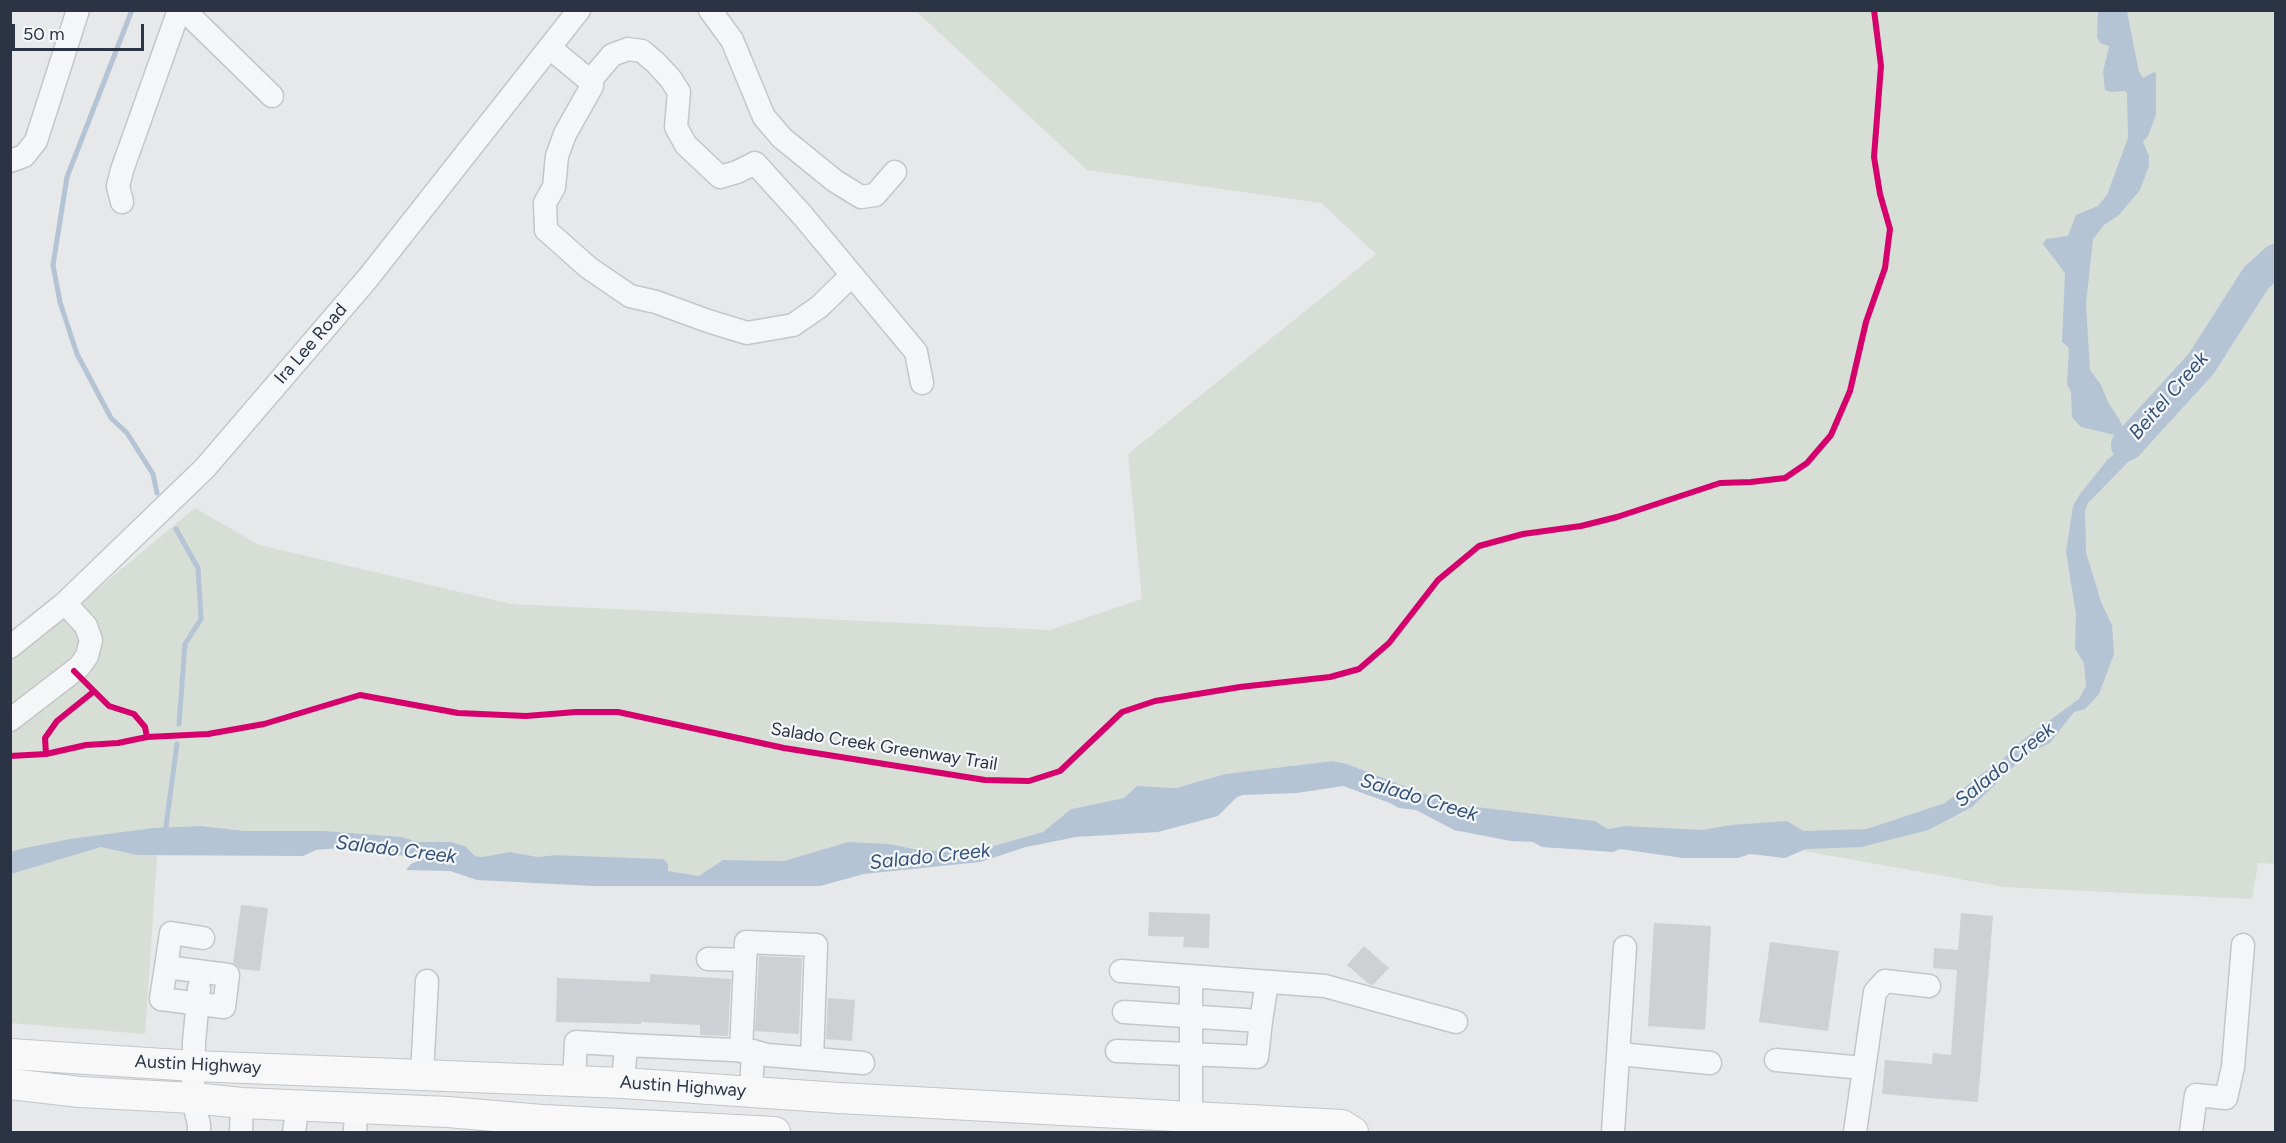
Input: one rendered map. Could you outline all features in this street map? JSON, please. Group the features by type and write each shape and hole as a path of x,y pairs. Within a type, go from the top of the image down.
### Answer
{"main road":[{"name":"Austin Highway","path":"10,1054 194,1066 623,1083 839,1098 1117,1123 1191,1117 1342,1125 1353,1132"},
{"name":"Austin Highway","path":"10,1084 80,1092 242,1103 296,1119 759,1132"},
{"path":"10,1106 80,1092"}],"street":[{"path":"10,161 24,156 36,141 78,10"},
{"path":"122,202 118,186 122,170 178,10"},
{"path":"184,10 272,96"},
{"name":"Ira Lee Road","path":"10,648 65,603 205,468 368,278 579,10"},
{"path":"711,10 732,40 764,117 783,138 836,181 861,197 875,195 895,172"},
{"path":"550,48 590,81 592,86 565,134 557,156 554,187 545,203 546,230 589,268 630,296 656,302 747,333 793,325 819,307 852,275"},
{"path":"590,81 612,56 628,49 642,51 670,78 679,92 676,127 686,145 720,177 755,163 916,352 922,383"},
{"path":"10,720 79,667 87,656 92,640 86,626 65,603"},
{"path":"198,1004 161,999 171,933 203,938"},
{"path":"751,1092 747,1051 746,942 816,945 812,1059"},
{"path":"2191,1132 2196,1095 2226,1098 2233,1067 2243,945"},
{"path":"1613,1132 1625,947"},
{"path":"708,959 745,960"},
{"path":"165,967 201,971 193,1098 199,1132"},
{"path":"1121,971 1324,986 1456,1022"},
{"path":"1191,976 1191,1117"},
{"path":"422,1074 427,981"},
{"path":"1856,1132 1875,992 1885,981 1929,986"},
{"path":"1117,1051 1257,1057 1267,982"},
{"path":"1124,1012 1261,1021"},
{"path":"574,1081 576,1041 747,1051 767,1055 863,1063"},
{"path":"623,1083 626,1045"},
{"path":"1619,1054 1710,1063"},
{"path":"1776,1060 1863,1068"},
{"path":"839,1062 839,1098"},
{"path":"241,1132 242,1103"}],"shaded area":[{"path":"916,11 2275,11 2276,864 2258,863 2252,899 2004,887 1749,841 1625,826 1608,829 1595,821 1451,804 1347,764 1333,761 1225,774 1176,788 1137,786 1124,798 1071,809 1043,832 968,853 848,842 784,861 723,860 699,876 667,871 668,864 662,859 555,855 538,857 510,852 482,857 475,856 465,846 451,842 418,842 402,837 325,831 245,831 201,826 159,828 145,1034 11,1023 10,662 195,508 259,545 511,604 1050,630 1142,599 1128,454 1376,254 1321,203 1087,170"}],"water":[{"name":"Salado Creek","path":"2098,11 2127,11 2139,72 2143,78 2154,72 2156,74 2156,115 2148,136 2143,142 2149,156 2149,166 2140,190 2119,215 2104,225 2093,239 2086,304 2090,370 2101,385 2134,450 2131,459 2088,503 2085,511 2086,552 2101,602 2112,625 2114,654 2099,694 2085,709 2074,712 2050,743 2025,755 1972,807 1928,830 1862,847 1806,849 1785,858 1750,854 1738,858 1683,858 1620,849 1613,852 1542,847 1533,842 1511,841 1454,830 1416,810 1399,808 1343,786 1297,793 1243,795 1237,797 1218,816 1158,832 1076,837 1026,847 980,862 864,874 820,886 592,886 477,880 450,871 406,870 411,864 430,856 386,855 340,848 316,850 303,856 137,855 101,847 11,874 11,852 20,849 70,839 153,828 201,826 245,831 325,831 402,837 418,842 451,842 465,846 475,856 482,857 510,852 538,857 555,855 663,859 668,864 668,871 699,876 723,860 784,861 848,842 968,853 1043,832 1071,809 1124,798 1137,786 1176,788 1225,774 1333,761 1347,764 1451,804 1595,821 1608,829 1625,826 1702,830 1731,825 1787,821 1803,831 1867,829 1945,803 1994,767 2024,739 2079,699 2086,686 2084,663 2075,649 2076,614 2066,552 2073,506 2108,459 2121,449 2121,443 2115,435 2081,427 2072,417 2071,392 2067,384 2069,348 2062,342 2065,273 2043,244 2046,239 2068,236 2076,215 2098,206 2107,195 2128,138 2127,93 2105,90 2103,72 2109,46 2100,43 2097,37"}],"building":[{"path":"241,905 268,908 260,971 240,969 233,963"},
{"path":"1149,912 1210,914 1209,948 1183,947 1184,937 1148,936"},
{"path":"1961,913 1993,916 1978,1102 1882,1094 1885,1060 1932,1064 1933,1053 1951,1055 1957,970 1933,968 1934,948 1958,950"},
{"path":"1654,923 1711,926 1705,1030 1648,1026"},
{"path":"1770,942 1839,951 1828,1031 1759,1022"},
{"path":"1364,946 1389,968 1373,985 1347,965"},
{"path":"759,956 802,958 799,1034 755,1031"},
{"path":"650,974 731,979 728,1036 700,1035 700,1025 556,1022 557,978 650,982"},
{"path":"828,998 855,1000 852,1041 826,1039"}],"waterway":[{"path":"132,10 67,177 53,265 60,302 77,354 111,418 127,433 153,474 157,493"},
{"name":"Beitel Creek","path":"2127,445 2201,364 2256,278 2276,260"},
{"path":"176,529 198,568 201,619 185,644 179,724"},
{"path":"165,834 177,744"}],"cycle path":[{"name":"Salado Creek Greenway Trail","path":"10,756 46,754 86,745 118,743 147,737 208,734 264,724 360,695 458,713 526,716 576,712 618,712 784,748 985,780 1029,781 1060,771 1122,712 1155,701 1240,687 1330,677 1359,669 1389,643 1438,580 1479,546 1523,534 1581,526 1617,517 1720,483 1785,478 1807,463 1831,435 1850,391 1866,322 1885,268 1890,229 1880,194 1874,157 1881,66 1874,10"},
{"path":"74,671 109,706 134,714 145,727 147,737"},
{"path":"46,754 45,738 57,721 93,692"}]}
